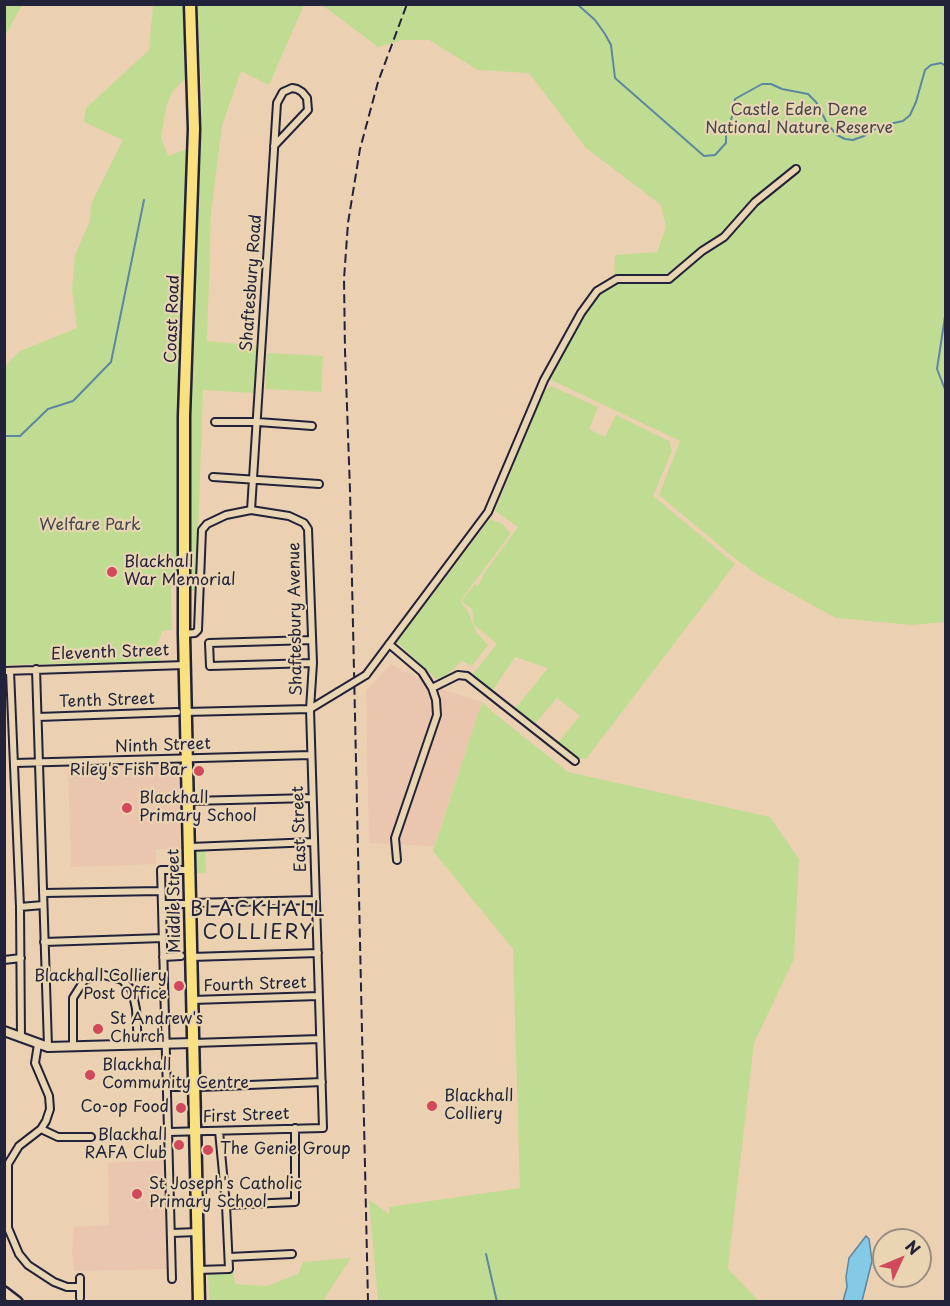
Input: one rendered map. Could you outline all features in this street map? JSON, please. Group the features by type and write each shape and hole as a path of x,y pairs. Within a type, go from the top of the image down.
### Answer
{"main road":[{"name":"Coast Road","path":"184,634 184,416 194,129 190,4"},
{"name":"Middle Street","path":"184,634 185,664 181,712 187,759 190,847 186,957 192,1000 195,1132"},
{"path":"195,1132 199,1302"},
{"path":"4,1292 17,1302"}],"street":[{"name":"Shaftesbury Road","path":"251,510 258,422 262,319 274,146 278,99 280,94 287,89 297,89 307,98 308,110 274,146"},
{"path":"309,709 366,675 488,512 544,380 581,313 597,291 617,279 669,279 702,251 724,237 754,202 796,169"},
{"path":"215,422 312,426"},
{"path":"213,477 320,484"},
{"path":"184,634 195,633 198,630 202,530 207,524 226,515 251,510"},
{"name":"Shaftesbury Avenue","path":"251,510 289,516 304,523 308,529 313,663 309,709"},
{"path":"312,640 209,643 210,666 313,663"},
{"path":"389,644 422,672 432,688 437,715 395,838 397,860"},
{"name":"Eleventh Street","path":"8,671 185,664"},
{"path":"36,669 48,1047"},
{"path":"8,671 15,763 20,907 21,1038"},
{"path":"432,688 458,675 467,676 575,761"},
{"name":"Tenth Street","path":"38,717 309,709"},
{"name":"East Street","path":"309,709 323,1128"},
{"name":"Ninth Street","path":"15,763 311,756"},
{"path":"189,801 312,798"},
{"path":"190,847 314,842"},
{"path":"172,1279 160,870 190,870"},
{"path":"43,893 161,891"},
{"path":"162,904 316,900"},
{"path":"20,907 43,905"},
{"path":"44,942 163,938"},
{"path":"164,957 318,953"},
{"path":"4,960 21,958"},
{"path":"74,1047 73,998 85,979 105,975 123,980 132,990 136,1009 138,1045"},
{"name":"Fourth Street","path":"192,1000 319,996"},
{"path":"4,1031 48,1047 320,1039"},
{"path":"38,1044 35,1063 49,1096 50,1108 41,1129 19,1146 8,1164 8,1228 15,1247 28,1265 54,1282 67,1287 80,1287"},
{"path":"200,1087 322,1082"},
{"path":"167,1087 187,1087"},
{"path":"226,1205 295,1202 295,1128"},
{"name":"First Street","path":"169,1132 323,1128"},
{"path":"41,1129 58,1137 92,1137"},
{"path":"198,1270 229,1269 219,1131"},
{"path":"172,1233 197,1232"},
{"path":"228,1257 292,1254"},
{"path":"80,1278 80,1298"}],"shaded area":[{"path":"391,664 437,688 482,702 434,846 369,843 366,691"},
{"name":"Blackhall Primary School","path":"183,764 185,849 156,849 156,864 71,867 68,767"},
{"name":"St Joseph's Catholic Primary School","path":"166,1160 167,1269 74,1271 72,1250 74,1227 109,1225 108,1163"}],"green space":[{"path":"4,5 22,5 5,36"},
{"name":"Welfare Park","path":"153,5 184,5 185,79 172,92 166,107 161,138 168,156 187,149 177,586 171,587 172,630 162,631 158,643 160,661 5,665 4,367 20,351 77,328 72,290 75,255 90,221 91,204 123,140 84,122 86,108 149,50"},
{"path":"197,5 304,5 269,85 241,71 222,126 211,214 207,341 258,346 255,393 203,390 196,591 189,591 188,476 202,98"},
{"name":"Castle Eden Dene National Nature Reserve","path":"322,5 945,5 945,622 912,625 836,618 761,577 738,561 659,495 680,441 545,377 597,291 614,281 615,255 657,252 666,227 661,205 586,148 529,73 478,70 429,40 403,40 378,47"},
{"path":"267,353 323,356 321,392 265,389"},
{"path":"551,386 598,407 589,429 605,437 616,415 669,441 672,451 653,496 735,564 586,759 575,758 557,743 580,716 557,698 534,725 514,710 548,668 515,657 492,691 472,675 497,644 474,625 472,609 461,601 475,584 478,586 485,572 518,527 495,511 544,391"},
{"path":"490,519 502,524 510,533 509,536 460,601 468,611 476,632 488,645 472,666 462,661 445,677 436,679 397,642"},
{"path":"482,702 568,772 770,817 799,859 794,959 754,1043 728,1269 759,1301 378,1301 369,1200 389,1214 389,1207 520,1188 513,949 433,851"},
{"path":"196,850 205,850 206,873 196,873"},
{"path":"351,1258 324,1299 327,1301 209,1301 208,1273 233,1272 235,1284 267,1286 298,1274 303,1262"}],"water":[{"path":"866,1236 869,1239 872,1261 862,1301 843,1301 847,1287 849,1258"}],"waterway":[{"path":"577,4 595,20 611,45 615,78 704,156 715,155 726,143 726,134 735,99 762,84 771,84 782,89 808,94 816,102 828,125 837,135 853,140 880,126 903,121 910,115 916,102 925,70 931,65 941,63 946,66"},
{"path":"4,436 20,436 48,409 73,401 111,362 144,200"},
{"path":"946,310 937,369 946,392"},
{"path":"486,1254 497,1302"}],"railway":[{"path":"368,1302 344,279 348,223 360,149 378,82 407,4"}],"place":[{"name":"Blackhall War Memorial","path":"112,572"},
{"name":"Riley's Fish Bar","path":"199,771"},
{"name":"Blackhall Primary School","path":"127,808"},
{"name":"Blackhall Colliery Post Office","path":"179,986"},
{"name":"St Andrew's Church","path":"98,1029"},
{"name":"Blackhall Community Centre","path":"90,1075"},
{"name":"Blackhall Colliery","path":"432,1106"},
{"name":"Co-op Food","path":"181,1108"},
{"name":"Blackhall RAFA Club","path":"179,1145"},
{"name":"The Genie Group","path":"208,1150"},
{"name":"St Joseph's Catholic Primary School","path":"137,1194"}],"district":[{"name":"BLACKHALL COLLIERY","path":"258,922"}]}
